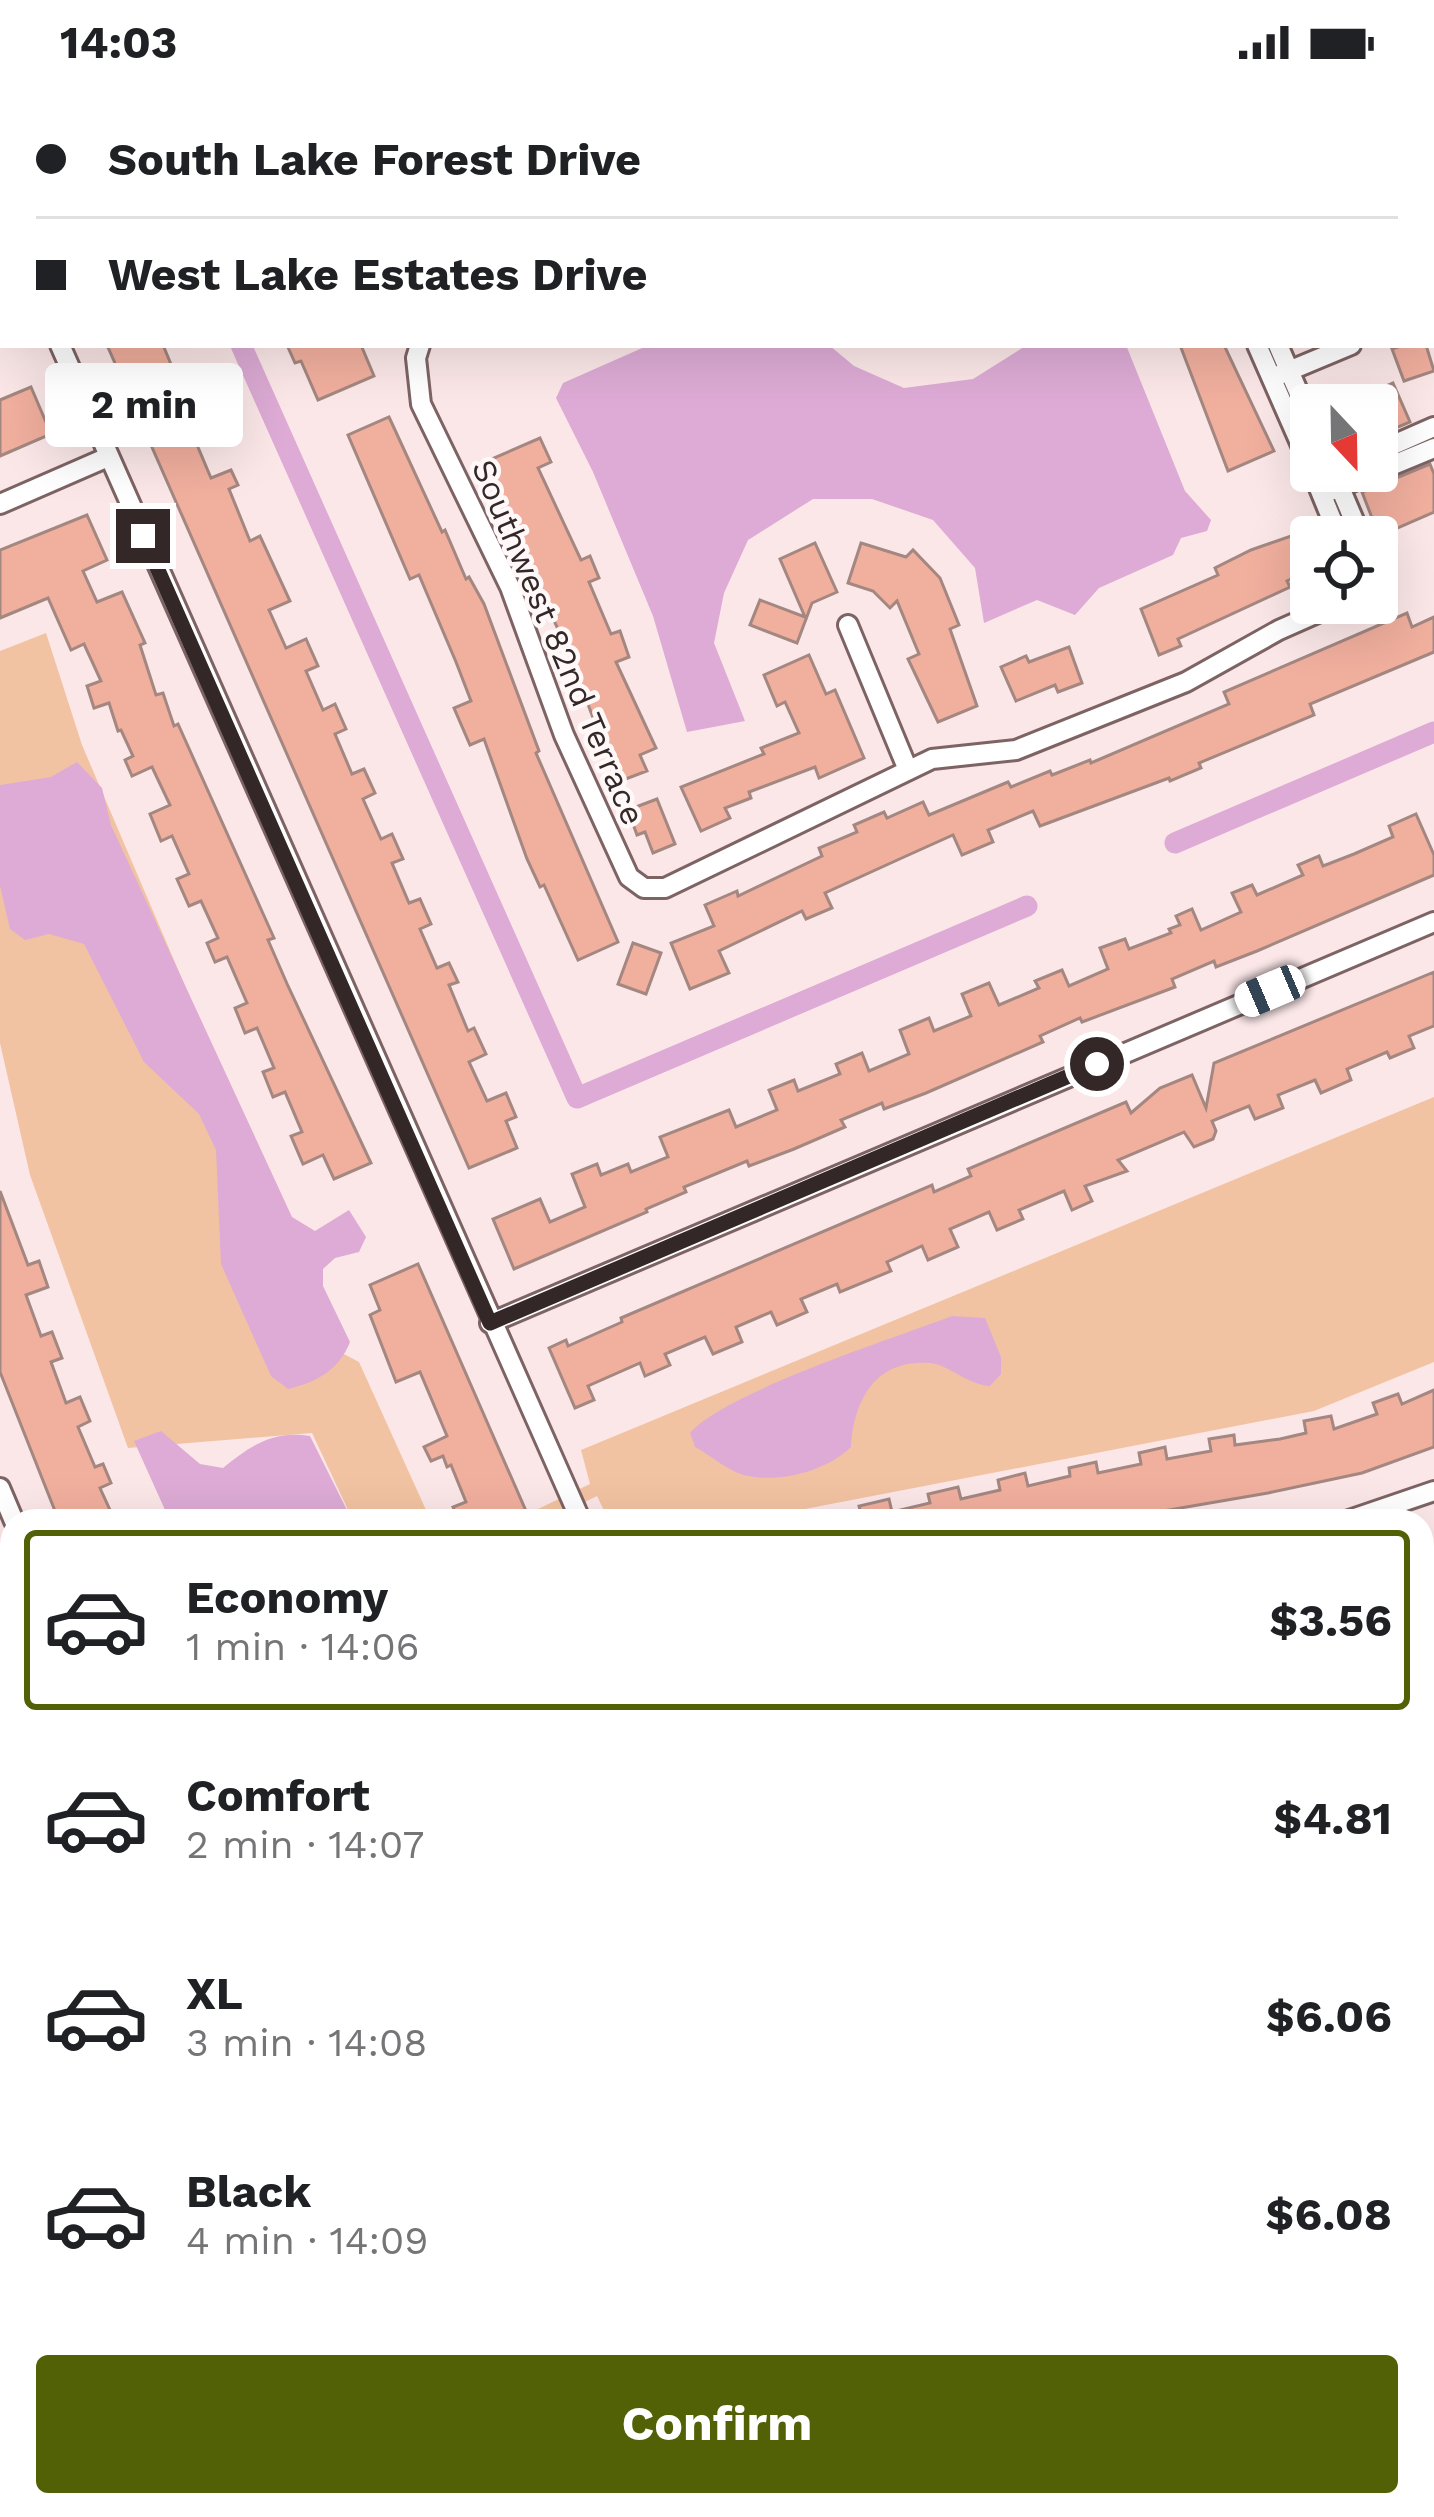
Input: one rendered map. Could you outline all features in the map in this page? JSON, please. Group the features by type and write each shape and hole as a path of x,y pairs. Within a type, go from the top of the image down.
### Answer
{"street":[{"path":"61,348 575,1509"},
{"path":"1259,348 1290,389"},
{"path":"1278,348 1280,374 1290,397"},
{"path":"1280,374 1344,348"},
{"name":"Southwest 82nd Terrace","path":"418,351 421,404 510,587 563,735 629,877 644,888 665,888 908,770"},
{"path":"1398,443 1434,427"},
{"path":"1398,457 1434,448"},
{"path":"0,504 108,457"},
{"path":"848,625 908,770 932,759 1016,750 1186,682 1293,624"},
{"path":"490,1323 1434,922"},
{"path":"1386,1509 1434,1491"}],"shaded area":[{"path":"642,348 833,348 854,366 904,388 973,379 1022,348 1127,348 1185,491 1211,520 1207,531 1181,538 1173,555 1099,588 1075,615 1037,600 984,623 975,568 933,520 872,499 813,499 748,540 724,593 714,643 745,721 687,732 653,616 593,472 556,398 563,383"},
{"path":"46,633 82,745 342,1353 359,1362 426,1509 348,1509 312,1433 128,1448 30,1175 0,1043 0,651"},
{"path":"77,762 102,788 111,825 292,1217 315,1231 349,1210 366,1237 359,1252 335,1258 323,1269 323,1286 350,1342 333,1367 308,1383 288,1389 271,1376 221,1264 216,1150 199,1114 144,1062 84,944 49,934 25,940 10,929 0,886 0,785 51,777"},
{"path":"1434,1097 1434,1362 1314,1411 805,1509 603,1509 597,1496 570,1509 538,1509 590,1484 581,1450"},
{"path":"952,1316 985,1318 1001,1357 1001,1374 990,1386 930,1363 895,1368 882,1375 863,1399 851,1447 829,1463 801,1473 772,1478 744,1475 695,1447 690,1433 738,1401 813,1367"},
{"path":"161,1431 200,1464 223,1468 263,1441 285,1435 310,1436 346,1509 165,1509 134,1441"}],"building":[{"path":"108,348 164,348 180,386 191,382 202,407 192,412 203,437 195,440 211,478 231,470 238,485 229,489 250,541 260,536 290,601 269,610 286,648 306,639 318,666 306,671 323,710 335,704 346,729 335,734 352,774 364,769 375,793 363,799 381,839 392,834 403,859 392,863 409,903 420,899 431,924 420,929 437,968 449,963 458,982 449,985 468,1031 474,1028 486,1054 469,1062 487,1101 506,1093 516,1117 506,1121 517,1148 469,1168"},
{"path":"288,348 362,348 374,376 318,400 301,361 295,363"},
{"path":"1181,348 1225,348 1274,451 1228,471"},
{"path":"1427,348 1434,371 1404,381 1392,349"},
{"path":"31,387 51,434 0,456 0,400"},
{"path":"1398,394 1410,422 1398,427"},
{"path":"389,417 442,532 445,530 466,579 469,577 484,604 536,753 618,942 578,960 527,859 484,739 470,745 454,708 471,701 456,662 419,575 410,579 348,435"},
{"path":"540,438 551,462 538,468 581,560 590,556 599,578 589,582 611,634 620,631 629,657 616,662 656,748 640,755 647,771 623,780 612,753 607,755 568,651 496,494 501,492 487,461"},
{"path":"1430,464 1434,474 1434,512 1398,528 1398,516 1371,516 1362,492 1398,492 1398,477"},
{"path":"87,515 107,560 83,571 97,602 122,592 145,643 140,645 156,695 163,693 174,726 178,724 274,938 268,940 288,986 371,1163 334,1179 323,1155 303,1164 291,1136 302,1132 285,1092 273,1097 263,1072 274,1068 257,1028 245,1033 235,1008 247,1003 227,957 215,962 207,943 218,938 201,901 189,906 177,879 189,874 172,836 161,841 150,814 170,805 152,767 132,776 125,760 133,756 109,703 94,708 87,686 101,681 84,644 71,650 48,598 0,618 0,550"},
{"path":"1290,536 1290,587 1178,639 1181,646 1159,655 1141,609 1218,575 1215,568"},
{"path":"815,543 837,592 812,603 797,643 750,625 760,600 805,617 780,559"},
{"path":"861,543 906,557 913,550 940,578 959,625 950,629 977,706 938,722 908,659 919,654 897,601 890,608 873,591 848,583"},
{"path":"1407,613 1412,627 1434,617 1434,652 1310,704 1314,715 1199,763 1201,768 1170,781 1040,826 1033,811 988,830 993,842 962,855 953,835 904,857 825,893 832,908 806,919 802,911 719,951 729,973 690,989 671,943 714,926 705,905 737,891 738,896 822,856 819,848 857,832 854,825 884,812 887,818 923,802 929,815 1008,782 1011,787 1050,771 1052,775 1091,763 1229,704 1224,692 1382,624 1398,624 1398,617"},
{"path":"1069,647 1082,683 1058,692 1055,685 1016,701 1001,667"},
{"path":"809,655 826,694 835,690 864,758 819,778 815,767 749,792 751,798 725,808 730,818 701,831 681,787 764,754 761,748 799,733 785,702 777,706 764,675"},
{"path":"657,799 675,844 653,853 645,832 637,835 628,810"},
{"path":"1416,814 1434,855 1434,875 1257,951 1216,967 1214,961 1172,979 1175,987 1082,1022 1080,1018 1040,1036 1043,1042 926,1093 884,1109 882,1103 841,1120 845,1127 794,1149 749,1166 747,1161 684,1187 686,1192 647,1212 514,1269 493,1219 540,1199 550,1222 585,1207 572,1174 597,1164 601,1175 628,1164 631,1172 668,1157 660,1137 729,1110 736,1127 777,1110 769,1090 794,1080 798,1091 840,1074 836,1064 862,1053 869,1071 909,1054 900,1030 929,1018 934,1031 971,1016 962,994 989,983 999,1005 1039,988 1035,981 1062,970 1069,986 1108,969 1100,948 1125,939 1129,949 1171,933 1169,929 1180,925 1176,916 1192,909 1201,930 1241,912 1232,893 1252,885 1257,895 1303,875 1298,865 1319,856 1323,866 1354,854 1393,837 1389,826"},
{"path":"633,943 661,953 646,994 618,984"},
{"path":"1434,972 1434,1026 1409,1036 1414,1048 1390,1058 1387,1052 1347,1069 1351,1080 1321,1093 1315,1080 1278,1095 1283,1108 1255,1119 1249,1106 1212,1121 1213,1139 1194,1147 1184,1132 1118,1160 1127,1171 1085,1186 1092,1201 1072,1210 1064,1191 1019,1210 1023,1219 997,1230 989,1212 950,1229 958,1247 928,1260 922,1246 887,1262 891,1271 840,1292 837,1284 801,1299 807,1312 777,1325 771,1312 736,1327 742,1342 713,1354 705,1337 665,1354 670,1365 645,1376 640,1363 588,1386 594,1400 575,1408 549,1348 566,1340 568,1346 622,1322 621,1318 932,1185 934,1192 971,1176 968,1169 1126,1102 1131,1113 1160,1088 1192,1075 1206,1108 1214,1063"},
{"path":"0,1191 28,1265 39,1261 48,1287 26,1295 41,1336 52,1332 62,1358 51,1362 66,1403 80,1397 90,1421 78,1427 95,1467 103,1464 111,1483 100,1488 110,1509 54,1509 0,1372"},
{"path":"418,1264 525,1509 454,1509 466,1502 451,1465 447,1467 443,1456 431,1461 424,1447 447,1436 420,1372 396,1382 370,1315 380,1310 370,1285"},
{"path":"1434,1390 1434,1447 1362,1473 1268,1493 1175,1509 905,1509 930,1503 928,1494 958,1487 961,1499 1000,1490 998,1480 1025,1473 1028,1486 1070,1476 1069,1468 1096,1462 1098,1473 1141,1464 1139,1453 1165,1447 1167,1459 1211,1451 1209,1439 1234,1435 1235,1445 1280,1439 1306,1433 1304,1421 1331,1416 1334,1429 1377,1414 1373,1403 1398,1394 1402,1404"},
{"path":"889,1499 891,1509 860,1509 859,1506"}],"waterway":[{"path":"242,348 577,1098 1027,906"},
{"path":"1175,843 1434,732"}],"route":[{"path":"143,536 490,1323 1097,1064"}]}
